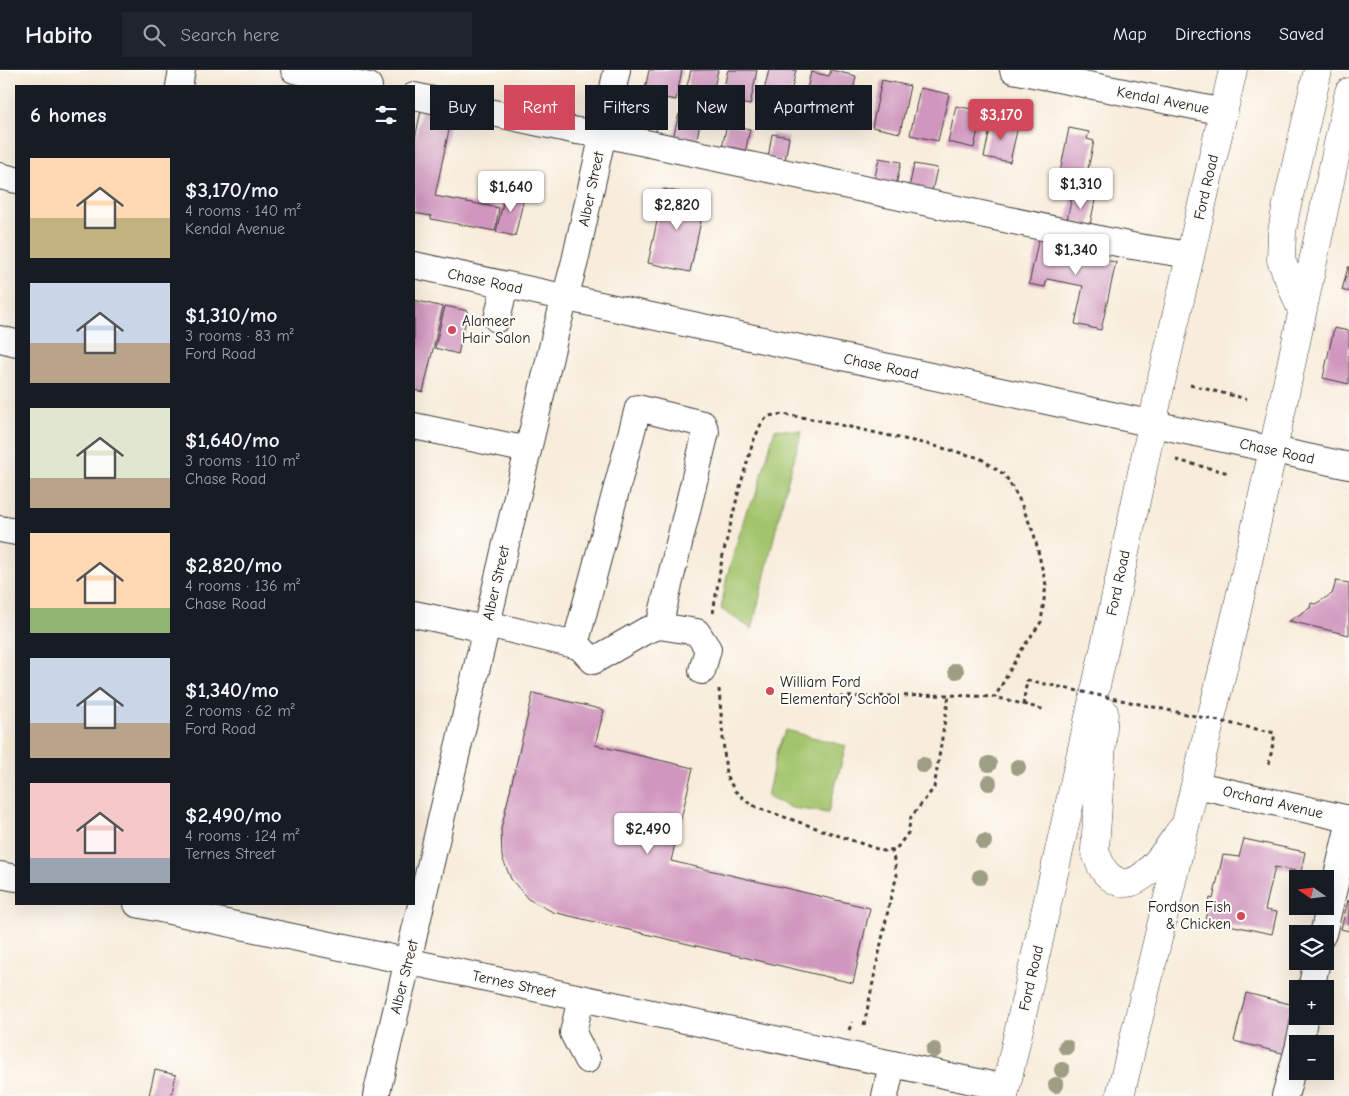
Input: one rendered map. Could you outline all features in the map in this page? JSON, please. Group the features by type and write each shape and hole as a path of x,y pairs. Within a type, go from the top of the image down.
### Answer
{"main road":[{"name":"Ford Road","path":"1005,1092 1109,628 1152,424 1233,70"},
{"path":"1302,311 1281,260 1282,232 1318,70"},
{"path":"1120,1096 1197,785 1273,450 1302,311 1342,155 1349,92"},
{"path":"1109,628 1095,850 1100,867 1110,878 1124,883 1137,880 1149,871 1188,821"}],"street":[{"path":"179,85 182,70"},
{"path":"294,70 364,85"},
{"name":"Alber Street","path":"376,1096 556,331 575,261 617,70"},
{"name":"Kendal Avenue","path":"1013,70 1224,112"},
{"path":"415,96 1122,244 1190,256"},
{"path":"0,176 15,180"},
{"name":"Chase Road","path":"415,265 1349,466"},
{"path":"496,320 505,285"},
{"path":"0,339 15,343"},
{"path":"415,614 486,626 579,646 593,661 645,631 661,618 706,432 703,424 638,408 575,645"},
{"path":"415,426 472,427 528,450"},
{"path":"0,529 15,532"},
{"path":"661,618 697,632 708,649 711,679"},
{"name":"Orchard Avenue","path":"1197,785 1349,819"},
{"path":"1325,925 1349,825"},
{"path":"0,875 15,878"},
{"name":"Ternes Street","path":"142,905 892,1064 1005,1092"},
{"path":"580,998 573,1033 587,1060"},
{"path":"885,1096 892,1064"},
{"path":"1285,1096 1289,1080"}],"path":[{"path":"1190,385 1247,399"},
{"path":"714,618 713,608 722,559 739,490 753,442 762,422 768,416 783,414 818,420 940,447 980,458 1005,475 1020,500 1034,534 1046,585 1041,622 1020,652 995,696"},
{"path":"1176,460 1229,473"},
{"path":"711,679 726,775 736,791 750,804 761,810 883,851 896,849 908,833 911,817 934,788 949,695"},
{"path":"1023,705 1027,680 1276,733 1269,764"},
{"path":"784,698 995,696 1046,710"},
{"path":"864,1025 891,896 897,876 892,850"}],"green space":[{"path":"775,429 802,431 787,483 752,629 721,609 727,576 747,509 755,498"},
{"path":"786,730 846,746 828,813 792,808 767,797 777,750"}],"building":[{"path":"649,70 682,70 676,100 668,98 668,85 646,85"},
{"path":"691,70 718,70 715,85 687,85"},
{"path":"728,70 757,70 750,105 745,104 745,85 724,85"},
{"path":"769,70 796,70 793,85 765,85"},
{"path":"831,70 856,76 854,85 808,85 811,72 829,76"},
{"path":"882,80 910,86 900,133 872,127"},
{"path":"920,88 949,94 938,141 910,135"},
{"path":"422,106 430,107 430,130 449,130 435,196 499,208 495,231 431,219 431,216 415,213 415,138"},
{"path":"956,106 982,111 974,148 948,142"},
{"path":"678,118 678,130 699,130 696,143 673,138"},
{"path":"992,120 1018,126 1010,162 984,157"},
{"path":"1069,128 1089,132 1087,139 1094,141 1085,183 1059,177"},
{"path":"750,129 745,153 722,148 726,130"},
{"path":"632,130 656,130 655,136"},
{"path":"772,134 789,137 785,161 768,158"},
{"path":"879,158 901,162 896,186 874,182"},
{"path":"914,164 937,168 932,192 909,188"},
{"path":"664,189 706,198 690,272 648,263"},
{"path":"506,190 525,194 515,236 496,232"},
{"path":"1072,196 1095,200 1090,225 1067,220"},
{"path":"1039,237 1085,246 1084,251 1103,256 1103,260 1116,262 1101,330 1075,324 1083,286 1047,279 1045,287 1029,284"},
{"path":"1349,267 1349,292 1342,290"},
{"path":"415,300 443,307 423,392 415,390"},
{"name":"Alameer Hair Salon","path":"445,306 468,311 458,354 435,348"},
{"path":"1334,328 1349,331 1349,384 1323,378"},
{"path":"1336,581 1349,583 1349,635 1289,621 1310,608 1311,603 1315,604 1332,594"},
{"path":"533,693 604,710 595,745 693,768 671,861 870,908 853,983 553,912 528,899 511,879 502,857 501,829"},
{"path":"1244,839 1305,852 1301,870 1275,867 1265,910 1277,912 1272,934 1205,920 1210,898 1213,899 1223,855 1239,857"},
{"path":"1349,901 1349,931 1341,929"},
{"path":"1246,993 1289,1004 1289,1025 1293,1025 1291,1035 1289,1035 1286,1054 1234,1041"},
{"path":"155,1070 176,1075 171,1096 149,1095"}],"place":[{"name":"Alameer Hair Salon","path":"452,330"},
{"name":"William Ford Elementary School","path":"770,691"},
{"name":"Fordson Fish & Chicken","path":"1241,916"}]}
